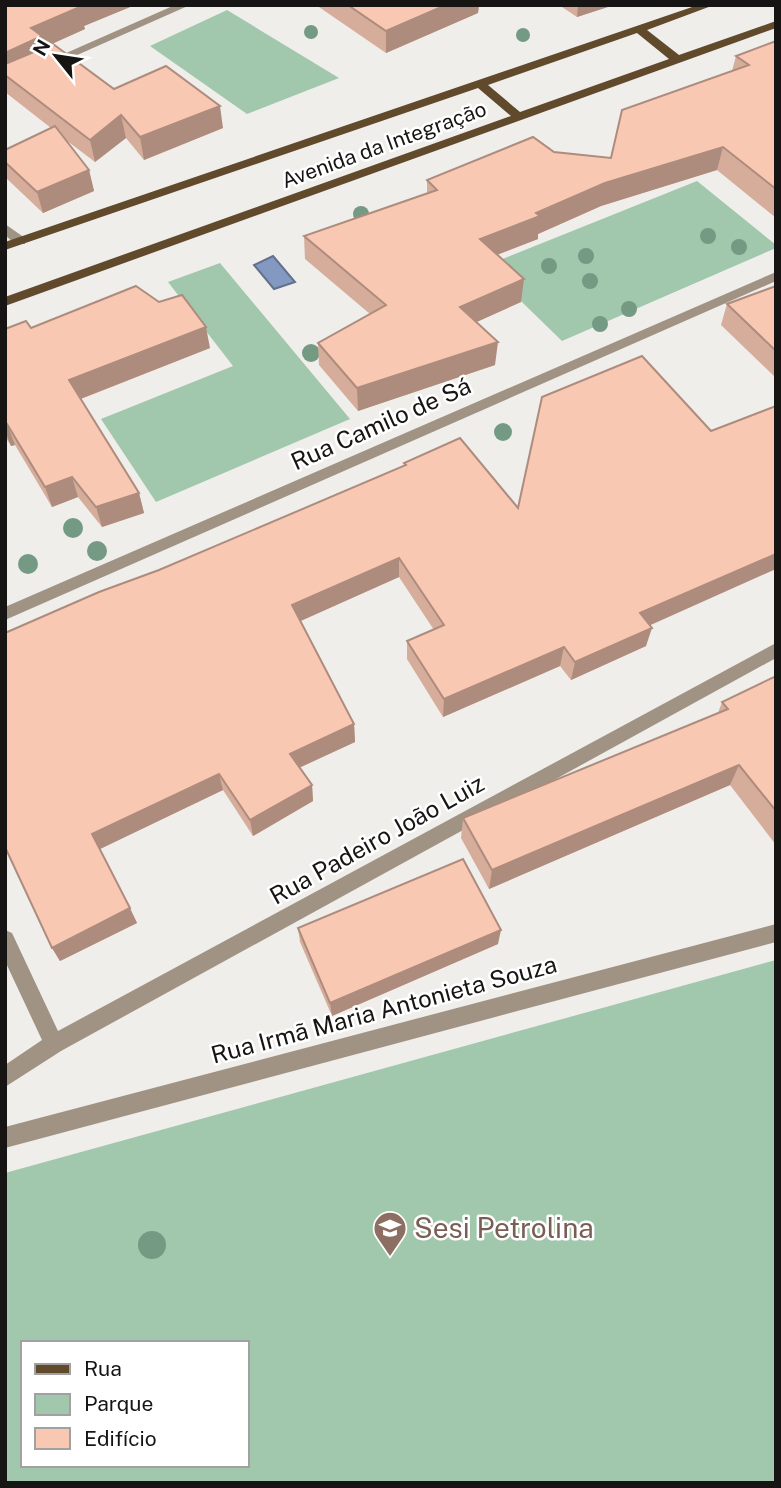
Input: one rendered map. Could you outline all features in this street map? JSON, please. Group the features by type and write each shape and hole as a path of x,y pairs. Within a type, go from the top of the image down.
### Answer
{"main road":[{"name":"Avenida da Integração","path":"5,246 709,5"},
{"name":"Avenida da Integração","path":"5,302 776,24"},
{"path":"639,29 678,60"},
{"path":"481,85 518,116"}],"street":[{"path":"5,83 185,5"},
{"path":"5,228 20,241"},
{"name":"Rua Camilo de Sá","path":"5,614 776,276"},
{"name":"Rua Padeiro João Luiz","path":"5,1077 54,1044 776,650"},
{"name":"Rua Irmã Maria Antonieta Souza","path":"5,1138 776,933"},
{"path":"5,939 54,1044"}],"green space":[{"path":"227,10 339,78 247,114 150,46"},
{"path":"697,181 776,245 776,248 562,341 485,266"},
{"path":"220,263 350,419 156,502 101,419 233,366 168,282"},
{"name":"Sesi Petrolina","path":"776,960 776,1483 5,1483 5,1173"}],"water":[{"path":"273,256 295,282 274,289 254,265"}],"building":[{"path":"5,5 80,7 31,28 42,36 5,53"},
{"path":"348,5 446,5 386,31"},
{"path":"776,41 776,189 723,147 605,183 536,213 540,216 480,239 524,279 460,307 498,342 357,388 318,343 386,305 304,236 437,190 427,180 533,137 554,152 611,158 622,110 749,65 736,56"},
{"path":"53,44 114,89 166,66 220,106 140,137 121,115 90,140 5,75 5,64"},
{"path":"55,126 89,170 37,192 5,162 5,150"},
{"path":"136,286 159,302 182,295 206,327 69,380 139,493 96,507 72,477 45,487 7,424 5,425 5,329 26,321 31,328"},
{"path":"776,286 776,351 727,304"},
{"path":"642,356 711,431 776,406 776,554 640,613 652,628 575,662 564,647 444,699 407,641 444,625 399,558 292,605 354,724 290,754 312,785 250,820 219,774 92,834 130,908 52,948 5,847 5,633 406,465 404,463 460,438 518,508 542,397"},
{"path":"776,676 776,811 739,765 492,870 463,818 728,709 722,702"},
{"path":"463,859 501,930 330,1003 298,928"}],"place":[{"name":"Sesi Petrolina","path":"390,1258"}]}
